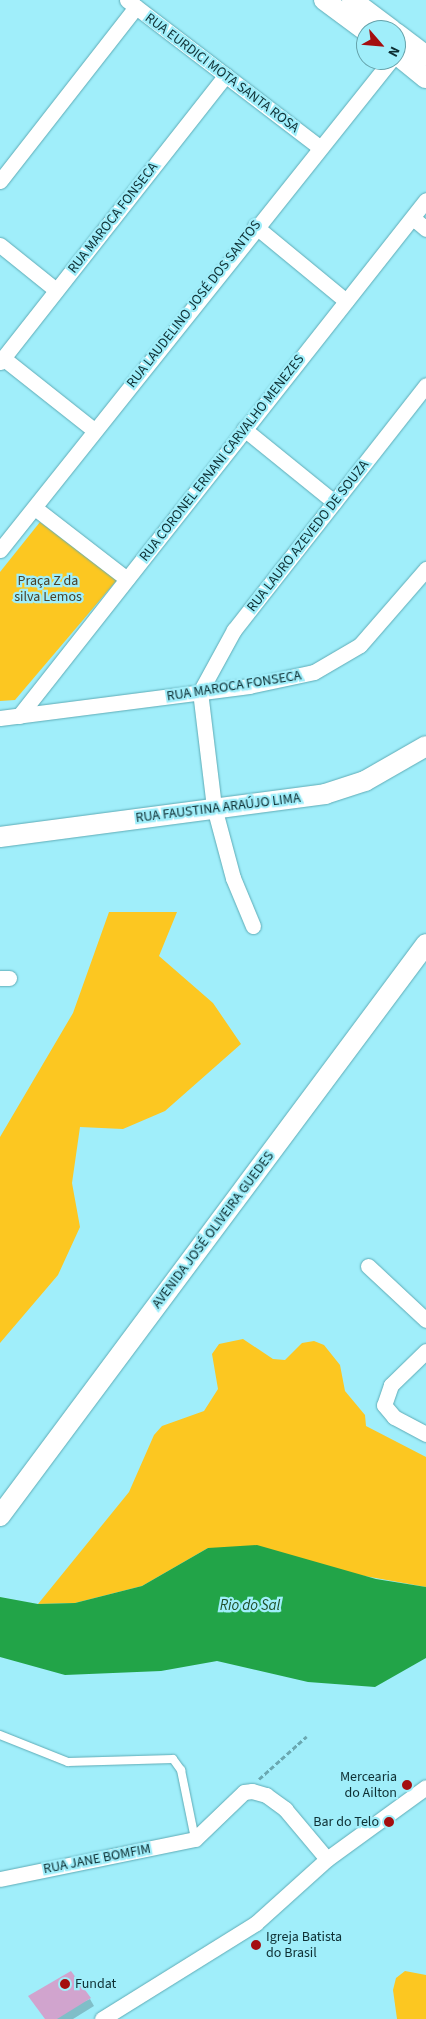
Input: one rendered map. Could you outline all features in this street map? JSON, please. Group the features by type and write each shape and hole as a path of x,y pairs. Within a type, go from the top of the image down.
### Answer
{"street":[{"path":"324,0 356,24"},
{"path":"355,1 374,20"},
{"path":"0,181 131,3"},
{"name":"RUA EURDICI MOTA SANTA ROSA","path":"131,3 318,146"},
{"path":"406,46 426,56"},
{"path":"406,53 426,78"},
{"name":"RUA LAUDELINO JOSÉ DOS SANTOS","path":"0,550 35,508 318,146 382,70"},
{"name":"RUA MAROCA FONSECA","path":"1,360 226,75"},
{"name":"RUA CORONEL ERNANI CARVALHO MENEZES","path":"19,716 244,428 426,200"},
{"path":"413,218 426,229"},
{"path":"255,226 346,301"},
{"path":"0,245 56,290"},
{"path":"1,360 95,431"},
{"name":"RUA LAURO AZEVEDO DE SOUZA","path":"200,692 234,630 426,385"},
{"path":"244,428 334,502"},
{"path":"35,508 127,579"},
{"name":"RUA MAROCA FONSECA","path":"0,718 292,678 340,660 377,630 426,569"},
{"path":"200,692 214,807 233,878 253,926"},
{"name":"RUA FAUSTINA ARAÚJO LIMA","path":"0,837 346,788 426,746"},
{"name":"AVENIDA JOSÉ OLIVEIRA GUEDES","path":"0,1516 426,944"},
{"path":"368,1266 426,1320"},
{"path":"426,1351 391,1385 384,1405 394,1417 426,1434"},
{"path":"102,2019 256,1922 327,1859 426,1787"},
{"path":"194,1839 244,1792 261,1792 276,1802 327,1859"},
{"name":"RUA JANE BOMFIM","path":"0,1879 194,1839"}],"lane":[{"path":"0,1735 68,1762 173,1759 181,1770 194,1839"}],"path":[{"path":"244,1792 307,1736"}],"green space":[{"name":"Praça Z da silva Lemos","path":"40,522 117,580 15,700 0,701 0,572"},
{"path":"109,912 177,912 159,956 213,1003 241,1044 165,1111 123,1129 80,1127 72,1183 80,1227 58,1275 0,1343 0,1137 73,1013"},
{"path":"243,1339 273,1359 285,1360 302,1343 314,1341 324,1345 340,1365 345,1391 365,1415 366,1426 426,1457 426,1587 208,1548 142,1586 75,1603 38,1604 129,1492 154,1435 162,1426 204,1411 218,1389 212,1354 219,1344"},
{"path":"405,1971 426,1975 426,2019 397,2019 393,1990 396,1978"}],"water":[{"name":"Rio do Sal","path":"257,1545 376,1579 426,1587 426,1658 375,1687 308,1682 217,1661 161,1671 65,1675 0,1657 0,1597 38,1604 75,1603 142,1586 208,1548"}],"building":[{"name":"Fundat","path":"71,1971 91,1998 57,2019 45,2019 28,1996"}],"place":[{"name":"Mercearia do Ailton","path":"407,1785"},
{"name":"Bar do Telo","path":"389,1822"},
{"name":"Igreja Batista do Brasil","path":"256,1945"},
{"name":"Fundat","path":"65,1984"}]}
